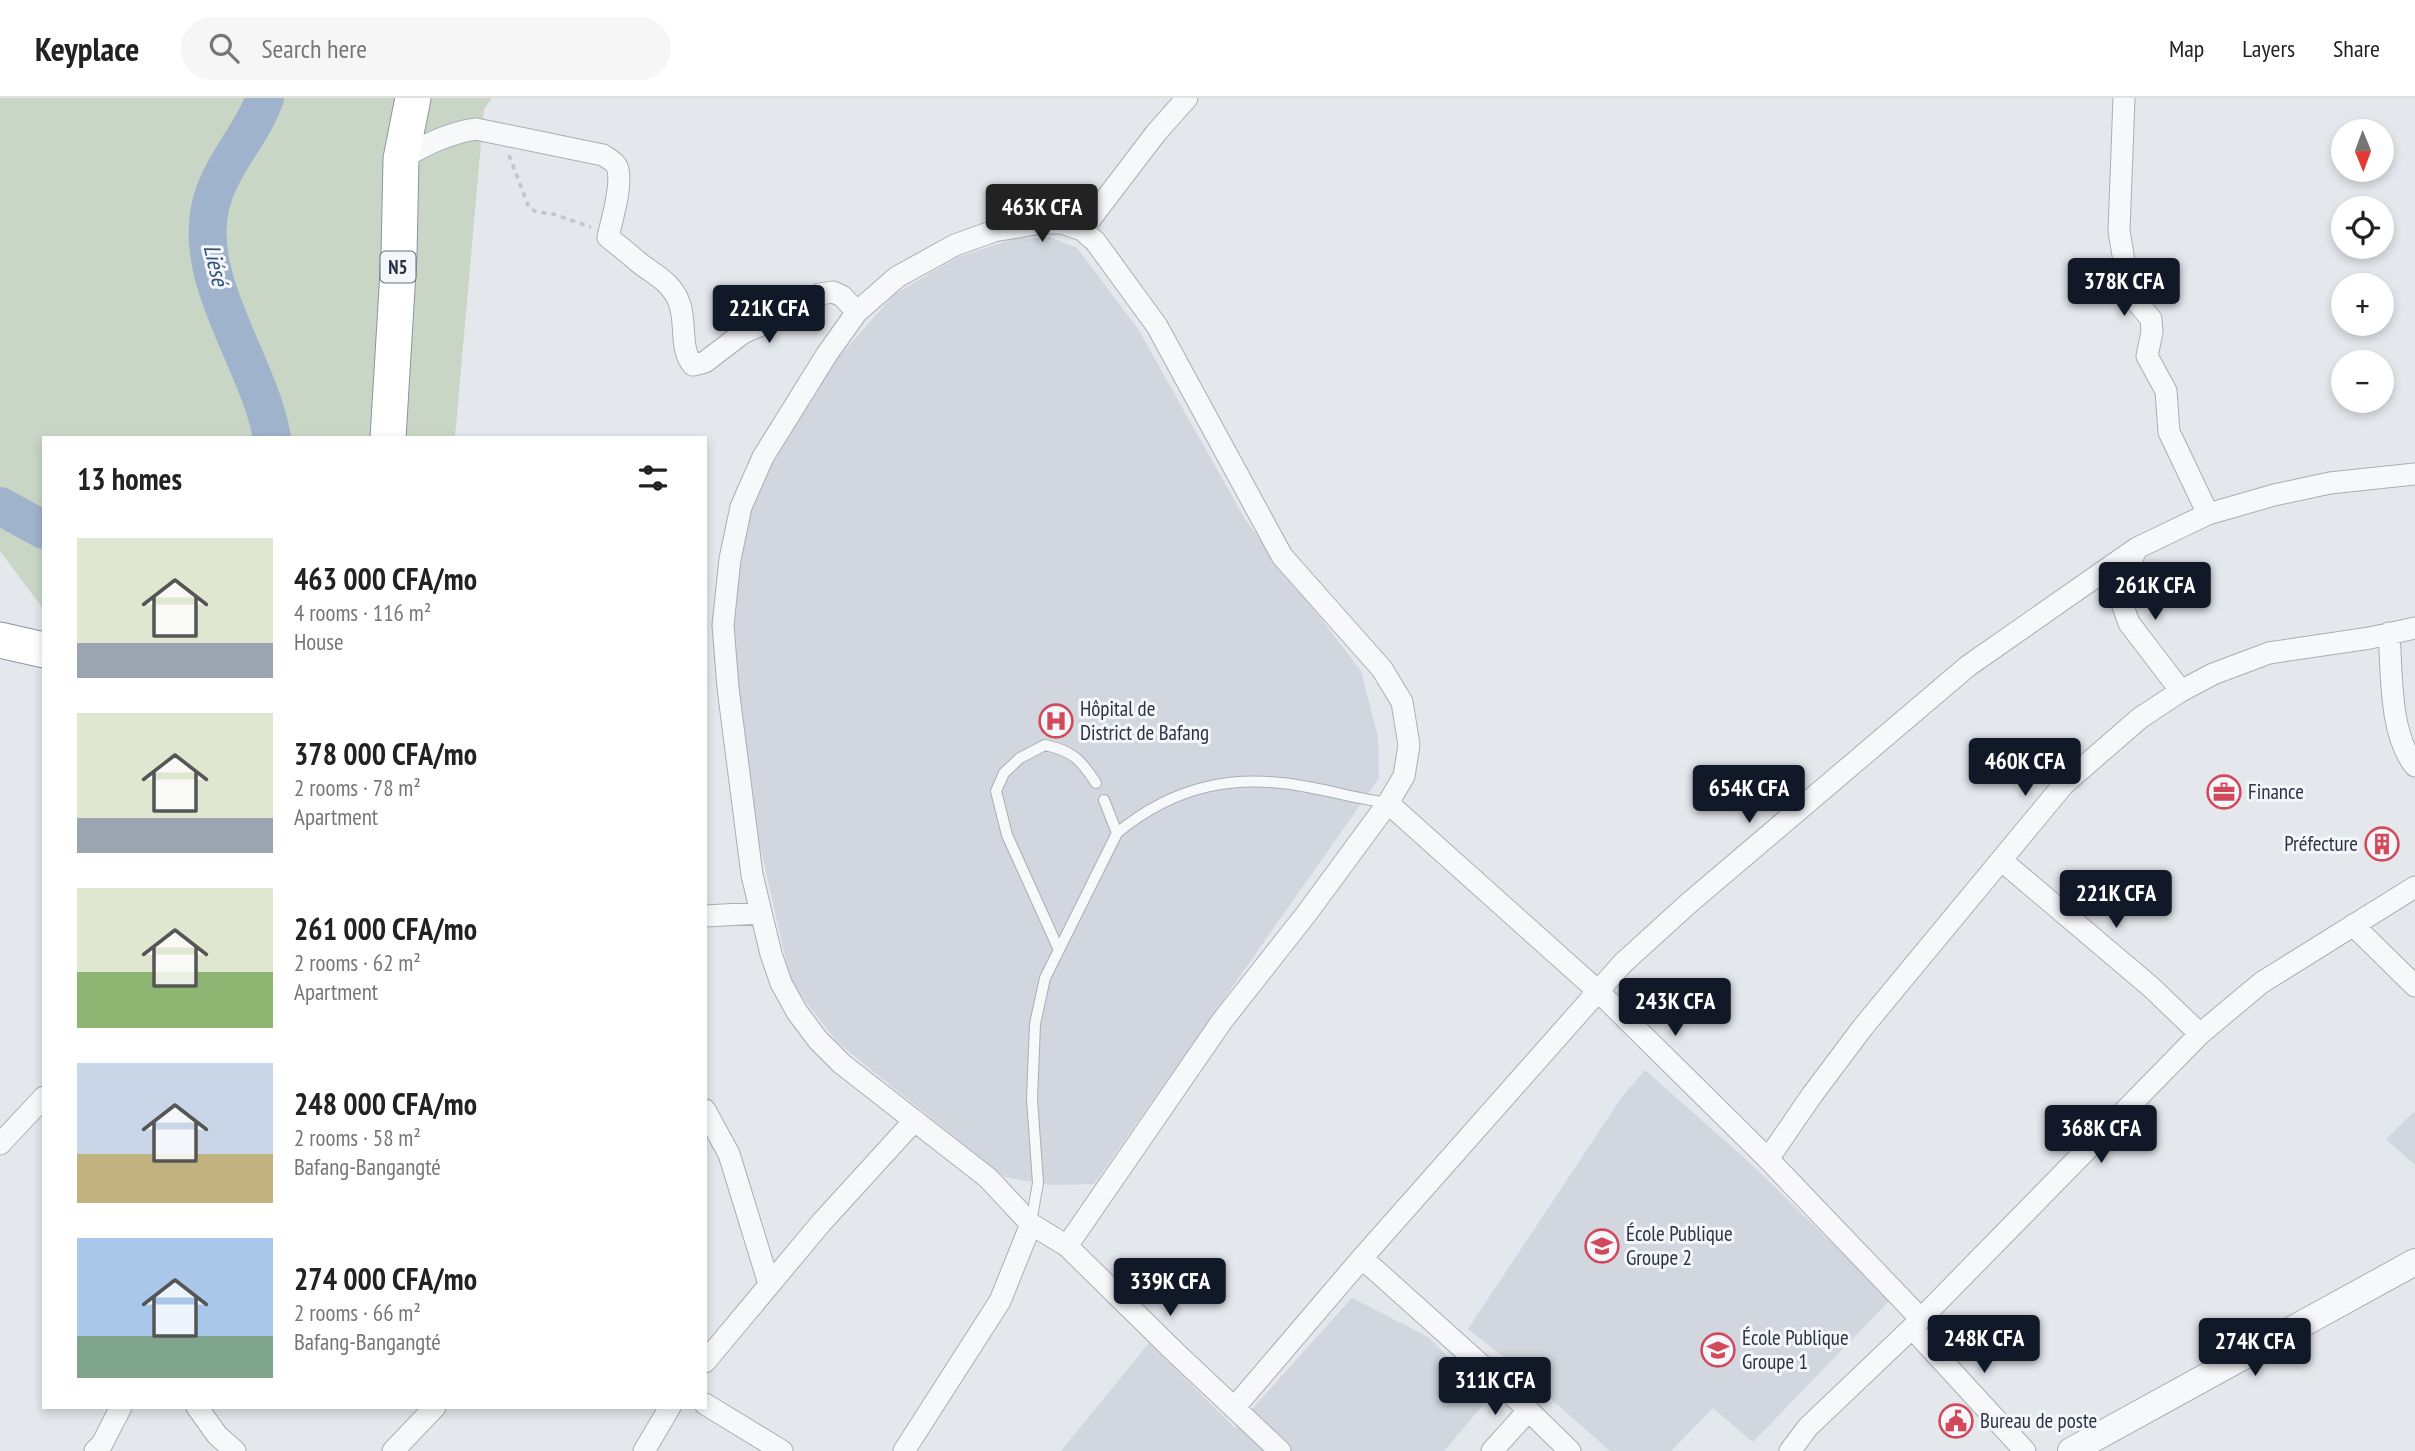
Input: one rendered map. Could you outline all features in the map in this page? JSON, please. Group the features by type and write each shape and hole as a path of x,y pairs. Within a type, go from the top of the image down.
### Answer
{"highway":[{"name":"N5","path":"388,436 399,255 401,159 413,98"},
{"path":"0,640 42,650"}],"street":[{"path":"1083,230 1156,133 1187,98"},
{"path":"2124,98 2119,231 2124,261 2136,301 2151,319 2147,356 2152,370 2166,391 2169,432 2208,514"},
{"path":"401,159 430,143 460,132 476,130 603,155 614,162 618,170 617,195 608,237 649,270 662,277 675,292 681,306 686,350 693,365 705,362 743,333 793,311 820,294 833,292 842,296 857,312"},
{"path":"1067,1246 1222,1021 1307,913 1388,803 1404,776 1409,745 1402,702 1382,669 1282,556 1157,326 1095,241 1083,230 1062,223 1041,223 994,231 955,245 897,277 857,312 827,354 763,457 741,507 730,559 723,625 728,688 752,875 778,973 797,1012 818,1040 842,1064 988,1178 1031,1224 1067,1246 1280,1451"},
{"path":"1234,1408 1362,1258 1641,946 1968,666 2137,548 2208,514 2274,495 2330,483 2415,474"},
{"path":"2137,548 2124,576 2121,601 2129,623 2181,691"},
{"path":"1768,1159 1863,1027 2064,784 2140,718 2213,674 2269,653 2415,628"},
{"path":"2389,634 2395,709 2401,741 2415,766"},
{"path":"1388,803 1598,992 1768,1159 1916,1323 2025,1451"},
{"path":"2001,860 2151,987 2200,1034"},
{"path":"1790,1451 1808,1427 1916,1323 2200,1034 2261,983 2415,887"},
{"path":"707,916 761,913"},
{"path":"2353,925 2415,986"},
{"path":"0,1144 42,1099"},
{"path":"707,1114 729,1154 769,1284"},
{"path":"707,1361 821,1223 914,1121"},
{"path":"904,1451 1000,1301 1031,1224"},
{"path":"1362,1258 1490,1373 1570,1451"},
{"path":"2071,1451 2415,1262"},
{"path":"707,1405 782,1451"},
{"path":"95,1451 102,1444 120,1409"},
{"path":"198,1409 217,1435 235,1451"},
{"path":"393,1451 433,1409"},
{"path":"644,1451 669,1409"},
{"path":"1492,1451 1528,1411"}],"lane":[{"path":"1059,950 1007,835 996,791 1004,773 1020,758 1045,745 1064,749 1082,761 1096,783"},
{"path":"1031,1224 1038,1183 1032,1099 1035,1024 1045,978 1117,833 1162,802 1210,784 1250,780 1307,786 1388,803"},
{"path":"1104,800 1117,833"}],"path":[{"path":"500,135 529,208 578,222 608,237"}],"shaded area":[{"name":"Hôpital de District de Bafang","path":"1049,237 1077,248 1138,329 1246,521 1361,671 1378,737 1379,778 1094,1184 1051,1185 1004,1177 837,1042 791,983 758,837 736,705 733,589 747,506 834,362 895,294 958,257 1013,239"},
{"path":"1645,1070 1750,1163 1890,1300 1753,1442 1713,1408 1671,1451 1610,1451 1523,1372 1468,1329 1622,1097"},
{"path":"2415,1111 2415,1165 2386,1139"},
{"path":"1352,1298 1428,1337 1489,1398 1444,1451 1061,1451 1149,1343 1235,1428"}],"green space":[{"path":"0,98 492,98 484,109 455,436 42,436 42,607 0,551"}],"waterway":[{"name":"Liésé","path":"265,98 214,193 208,237 211,266 219,295 255,382 272,436"},
{"name":"Liésé","path":"0,506 42,529"}],"place":[{"name":"Hôpital de District de Bafang","path":"1056,721"},
{"name":"Finance","path":"2224,792"},
{"name":"Préfecture","path":"2382,844"},
{"name":"École Publique Groupe 2","path":"1602,1246"},
{"name":"École Publique Groupe 1","path":"1718,1350"},
{"name":"Bureau de poste","path":"1956,1421"}]}
